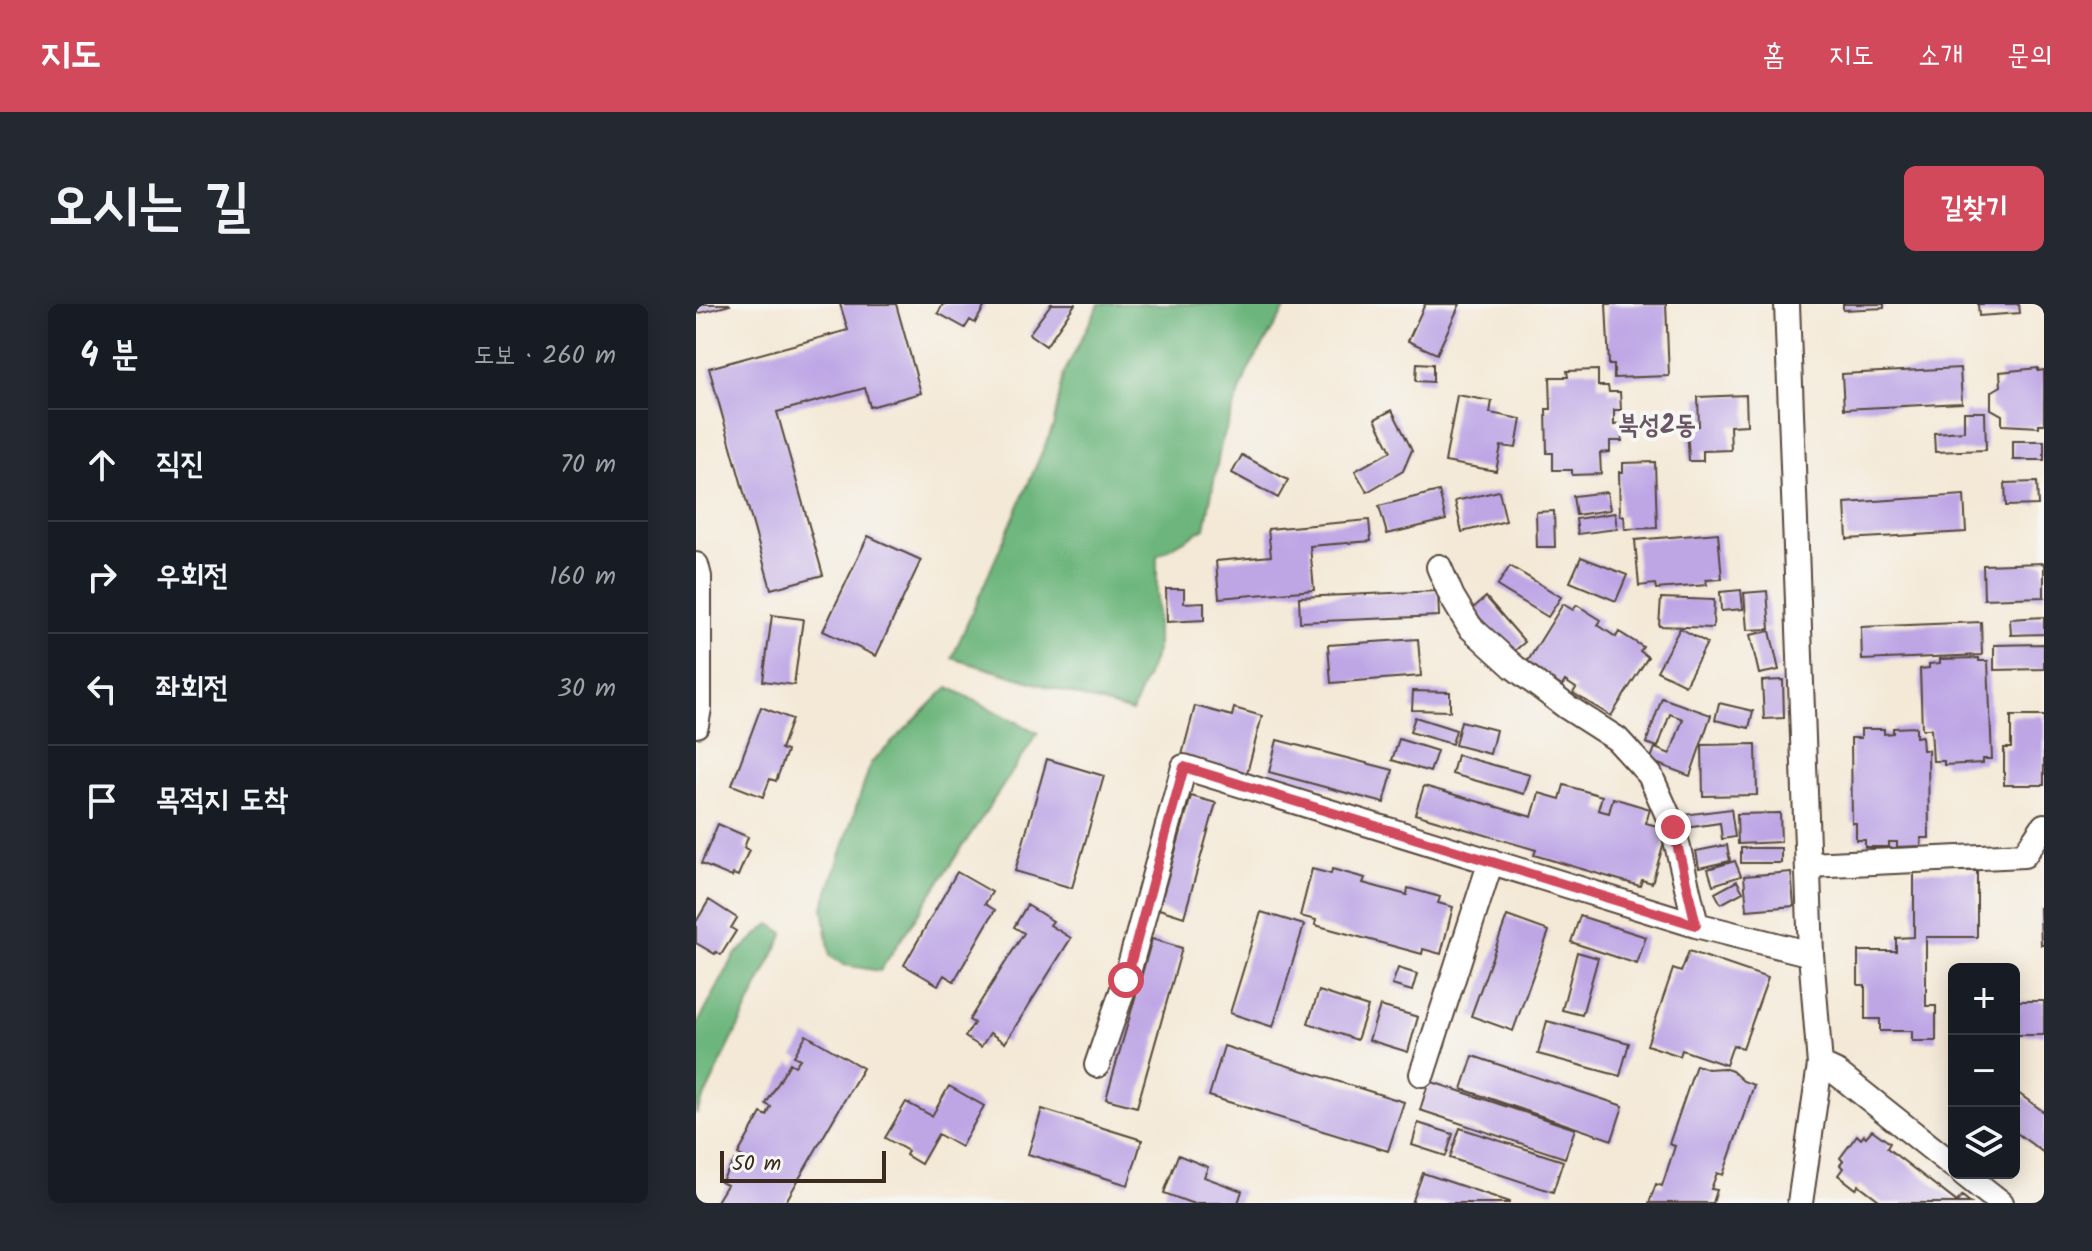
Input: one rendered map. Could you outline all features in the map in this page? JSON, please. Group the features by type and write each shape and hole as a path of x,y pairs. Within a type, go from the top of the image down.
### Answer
{"street":[{"path":"1787,304 1811,954 1820,1065 1800,1203"},
{"path":"696,565 699,577 699,708 696,725"},
{"path":"1439,567 1470,627 1514,667 1567,707 1617,739 1650,775 1673,827 1696,925"},
{"path":"1097,1065 1138,939 1184,767 1696,925 1811,954"},
{"path":"1808,865 2024,855 2044,826"},
{"path":"1422,1074 1491,861"},
{"path":"1820,1065 1837,1073 1948,1161"},
{"path":"1971,1179 2001,1203"}],"green space":[{"path":"1099,304 1288,304 1248,370 1221,444 1205,528 1157,556 1157,651 1132,712 952,658 1053,427 1064,373"},
{"path":"948,687 1038,733 880,971 844,965 830,956 823,907 871,763"},
{"path":"770,924 784,933 696,1114 696,1027 735,955"}],"building":[{"path":"696,304 729,304 730,305 696,314"},
{"path":"840,304 896,304 921,393 870,407 865,388 777,412 823,575 771,589 709,368 848,330"},
{"path":"943,304 986,304 975,323 970,320 965,328 938,313"},
{"path":"1051,304 1075,304 1046,346 1029,334"},
{"path":"1425,304 1460,304 1437,354 1408,341"},
{"path":"1606,304 1666,304 1669,376 1614,378 1614,365 1609,365"},
{"path":"1843,304 1884,304 1884,308 1843,310"},
{"path":"1978,304 2019,304 2020,313 1979,316"},
{"path":"1417,363 1433,364 1433,382 1416,381"},
{"path":"1960,368 1962,403 1844,409 1842,374"},
{"path":"2038,368 2038,371 2044,370 2044,424 2039,424 2039,427 2002,425 2002,415 1991,409 1991,392 2001,386 2000,372"},
{"path":"1598,370 1598,386 1608,386 1609,392 1620,392 1621,410 1614,410 1614,425 1621,424 1622,441 1610,441 1610,452 1600,453 1601,474 1572,475 1572,470 1553,470 1553,453 1547,453 1546,409 1551,409 1550,377 1568,377 1567,371"},
{"path":"1457,395 1492,401 1490,413 1521,419 1516,448 1501,446 1496,471 1445,462"},
{"path":"1746,395 1747,425 1730,426 1731,450 1703,451 1703,461 1689,461 1687,426 1699,426 1698,397"},
{"path":"1392,410 1412,450 1403,471 1367,492 1355,471 1391,451 1375,419"},
{"path":"1964,412 1985,412 1986,450 1935,452 1934,433 1964,431"},
{"path":"2013,441 2044,441 2044,460 2013,460"},
{"path":"1242,455 1288,480 1278,498 1232,473"},
{"path":"1655,462 1657,528 1625,529 1624,516 1620,516 1619,472 1623,472 1623,463"},
{"path":"2037,482 2038,505 2006,506 2005,483"},
{"path":"1439,491 1446,520 1387,534 1379,506"},
{"path":"1499,491 1506,521 1462,532 1455,501"},
{"path":"1607,492 1610,510 1576,515 1573,496"},
{"path":"1964,495 1966,532 1847,539 1845,503"},
{"path":"1554,511 1555,547 1537,547 1536,512"},
{"path":"1615,513 1617,529 1578,534 1576,519"},
{"path":"1369,520 1371,541 1310,546 1314,590 1219,598 1216,561 1271,556 1268,529"},
{"path":"1718,533 1722,579 1706,580 1707,585 1656,589 1655,584 1639,586 1635,540"},
{"path":"868,536 921,560 876,656 823,631"},
{"path":"1581,557 1627,575 1616,601 1570,582"},
{"path":"2044,563 2044,597 1984,599 1983,565"},
{"path":"1510,566 1561,597 1548,617 1497,586"},
{"path":"1166,589 1184,589 1184,603 1204,602 1204,620 1167,622"},
{"path":"1741,590 1743,609 1721,611 1720,592"},
{"path":"1438,591 1439,616 1300,622 1299,597"},
{"path":"1767,591 1770,629 1747,630 1744,593"},
{"path":"1486,597 1525,642 1511,654 1472,609"},
{"path":"1661,598 1714,600 1713,628 1659,626"},
{"path":"1563,604 1573,610 1577,605 1601,620 1598,625 1616,637 1619,632 1643,647 1640,651 1648,657 1611,716 1573,693 1576,688 1565,681 1562,686 1526,664"},
{"path":"772,615 803,619 794,685 763,681"},
{"path":"2044,617 2044,634 2011,635 2010,619"},
{"path":"1981,622 1982,655 1862,660 1861,627"},
{"path":"1680,628 1707,643 1685,685 1657,671"},
{"path":"1770,631 1779,670 1759,674 1750,635"},
{"path":"1418,639 1421,676 1331,683 1328,645"},
{"path":"2044,644 2044,669 1994,670 1994,645"},
{"path":"1979,658 1979,661 1988,661 1992,759 1983,759 1983,763 1944,765 1944,761 1933,761 1931,729 1922,729 1920,669 1940,663 1940,659"},
{"path":"1783,680 1784,718 1764,719 1762,681"},
{"path":"1413,691 1450,692 1450,711 1412,710"},
{"path":"1662,698 1711,715 1690,776 1650,761 1655,748 1670,754 1683,719 1670,714 1658,747 1646,743"},
{"path":"1719,703 1753,711 1749,728 1715,720"},
{"path":"1195,706 1232,716 1234,708 1262,716 1247,773 1182,755"},
{"path":"761,707 792,719 781,749 787,751 776,781 770,779 763,797 732,785"},
{"path":"2011,716 2044,716 2044,785 2004,785 2004,748 2011,748"},
{"path":"1415,717 1456,730 1452,744 1410,732"},
{"path":"1461,721 1496,730 1490,754 1455,745"},
{"path":"1916,727 1916,737 1922,736 1923,750 1928,750 1929,838 1921,838 1921,846 1897,847 1897,842 1889,842 1889,847 1865,847 1865,840 1856,840 1856,823 1852,823 1851,738 1861,738 1861,729 1884,729 1884,734 1893,733 1893,728"},
{"path":"1399,739 1437,751 1430,772 1392,760"},
{"path":"1277,740 1393,770 1384,803 1269,772"},
{"path":"1756,744 1757,795 1703,796 1702,745"},
{"path":"1457,755 1530,775 1524,794 1452,774"},
{"path":"1047,759 1104,776 1072,888 1015,871"},
{"path":"1564,785 1602,796 1598,810 1609,813 1613,798 1650,809 1646,823 1668,829 1652,883 1642,880 1640,886 1534,855 1536,850 1415,814 1424,786 1532,817 1539,793 1560,799"},
{"path":"1191,796 1216,803 1184,917 1159,909"},
{"path":"1731,809 1735,837 1722,839 1720,823 1685,828 1683,815"},
{"path":"1780,813 1781,842 1738,844 1737,814"},
{"path":"718,824 748,837 744,848 749,850 738,876 733,874 732,877 701,864"},
{"path":"1727,845 1730,861 1699,868 1696,851"},
{"path":"1741,848 1781,848 1781,863 1741,863"},
{"path":"1735,861 1741,876 1713,885 1708,869"},
{"path":"1312,869 1331,874 1332,869 1365,878 1363,883 1407,895 1408,888 1440,897 1438,903 1453,907 1441,954 1423,949 1422,954 1315,925 1316,920 1300,916"},
{"path":"1914,871 1977,871 1977,937 1926,937 1926,1006 1936,1006 1936,1041 1912,1041 1912,1031 1880,1031 1880,1019 1865,1019 1865,985 1858,985 1858,951 1896,951 1896,938 1914,937"},
{"path":"957,872 992,892 985,904 995,910 954,981 944,975 938,985 904,965"},
{"path":"1791,872 1794,906 1747,910 1744,876"},
{"path":"1737,881 1743,892 1721,904 1715,893"},
{"path":"709,900 737,918 731,928 736,931 721,955 696,943 696,922"},
{"path":"1027,905 1053,921 1050,925 1071,938 1005,1043 990,1033 981,1047 965,1037 974,1023 969,1020 1024,933 1014,927"},
{"path":"2040,908 2044,908 2044,945 2041,945"},
{"path":"1261,912 1304,925 1273,1027 1230,1013"},
{"path":"1507,916 1549,931 1513,1031 1471,1016"},
{"path":"1580,916 1646,937 1637,964 1571,942"},
{"path":"1152,939 1182,948 1137,1107 1106,1099"},
{"path":"1689,951 1768,978 1743,1048 1733,1045 1726,1065 1682,1050 1680,1056 1647,1045 1673,969 1681,972"},
{"path":"1577,952 1598,958 1582,1015 1562,1010"},
{"path":"1398,968 1417,974 1412,991 1392,985"},
{"path":"1319,991 1368,1007 1357,1040 1308,1023"},
{"path":"2020,1001 2044,1001 2044,1035 2020,1035"},
{"path":"1380,1006 1418,1017 1408,1052 1369,1040"},
{"path":"1547,1021 1629,1043 1620,1076 1538,1054"},
{"path":"806,1035 863,1068 785,1203 716,1203 727,1185 721,1182 734,1161 739,1163 743,1157 738,1154 761,1113 767,1116 771,1107 766,1104 790,1063 795,1066 800,1059 794,1056"},
{"path":"1224,1046 1404,1102 1388,1151 1209,1096"},
{"path":"1473,1056 1623,1106 1612,1140 1462,1089"},
{"path":"1696,1065 1732,1071 1743,1081 1754,1085 1723,1175 1717,1173 1711,1189 1717,1190 1713,1203 1649,1203 1656,1184 1662,1186 1675,1146 1669,1144"},
{"path":"1429,1081 1575,1129 1565,1158 1420,1110"},
{"path":"949,1086 984,1106 961,1147 938,1134 921,1164 906,1155 908,1151 885,1138 906,1102 932,1116"},
{"path":"2020,1094 2044,1112 2044,1153 2020,1135"},
{"path":"1042,1109 1142,1140 1128,1185 1028,1154"},
{"path":"1418,1123 1453,1134 1446,1156 1412,1145"},
{"path":"1460,1128 1563,1161 1553,1192 1450,1158"},
{"path":"1872,1130 1890,1143 1887,1148 1957,1202 1962,1196 1971,1203 1883,1203 1859,1185 1856,1189 1838,1175 1843,1168 1840,1158 1857,1135 1861,1139"},
{"path":"1178,1155 1208,1167 1204,1177 1242,1191 1238,1203 1191,1203 1164,1193"},
{"path":"1423,1173 1510,1202 1510,1203 1412,1203"}],"district":[{"name":"북성2동","path":"1657,426"}],"route":[{"path":"1126,980 1184,767 1696,925 1673,827"}]}
